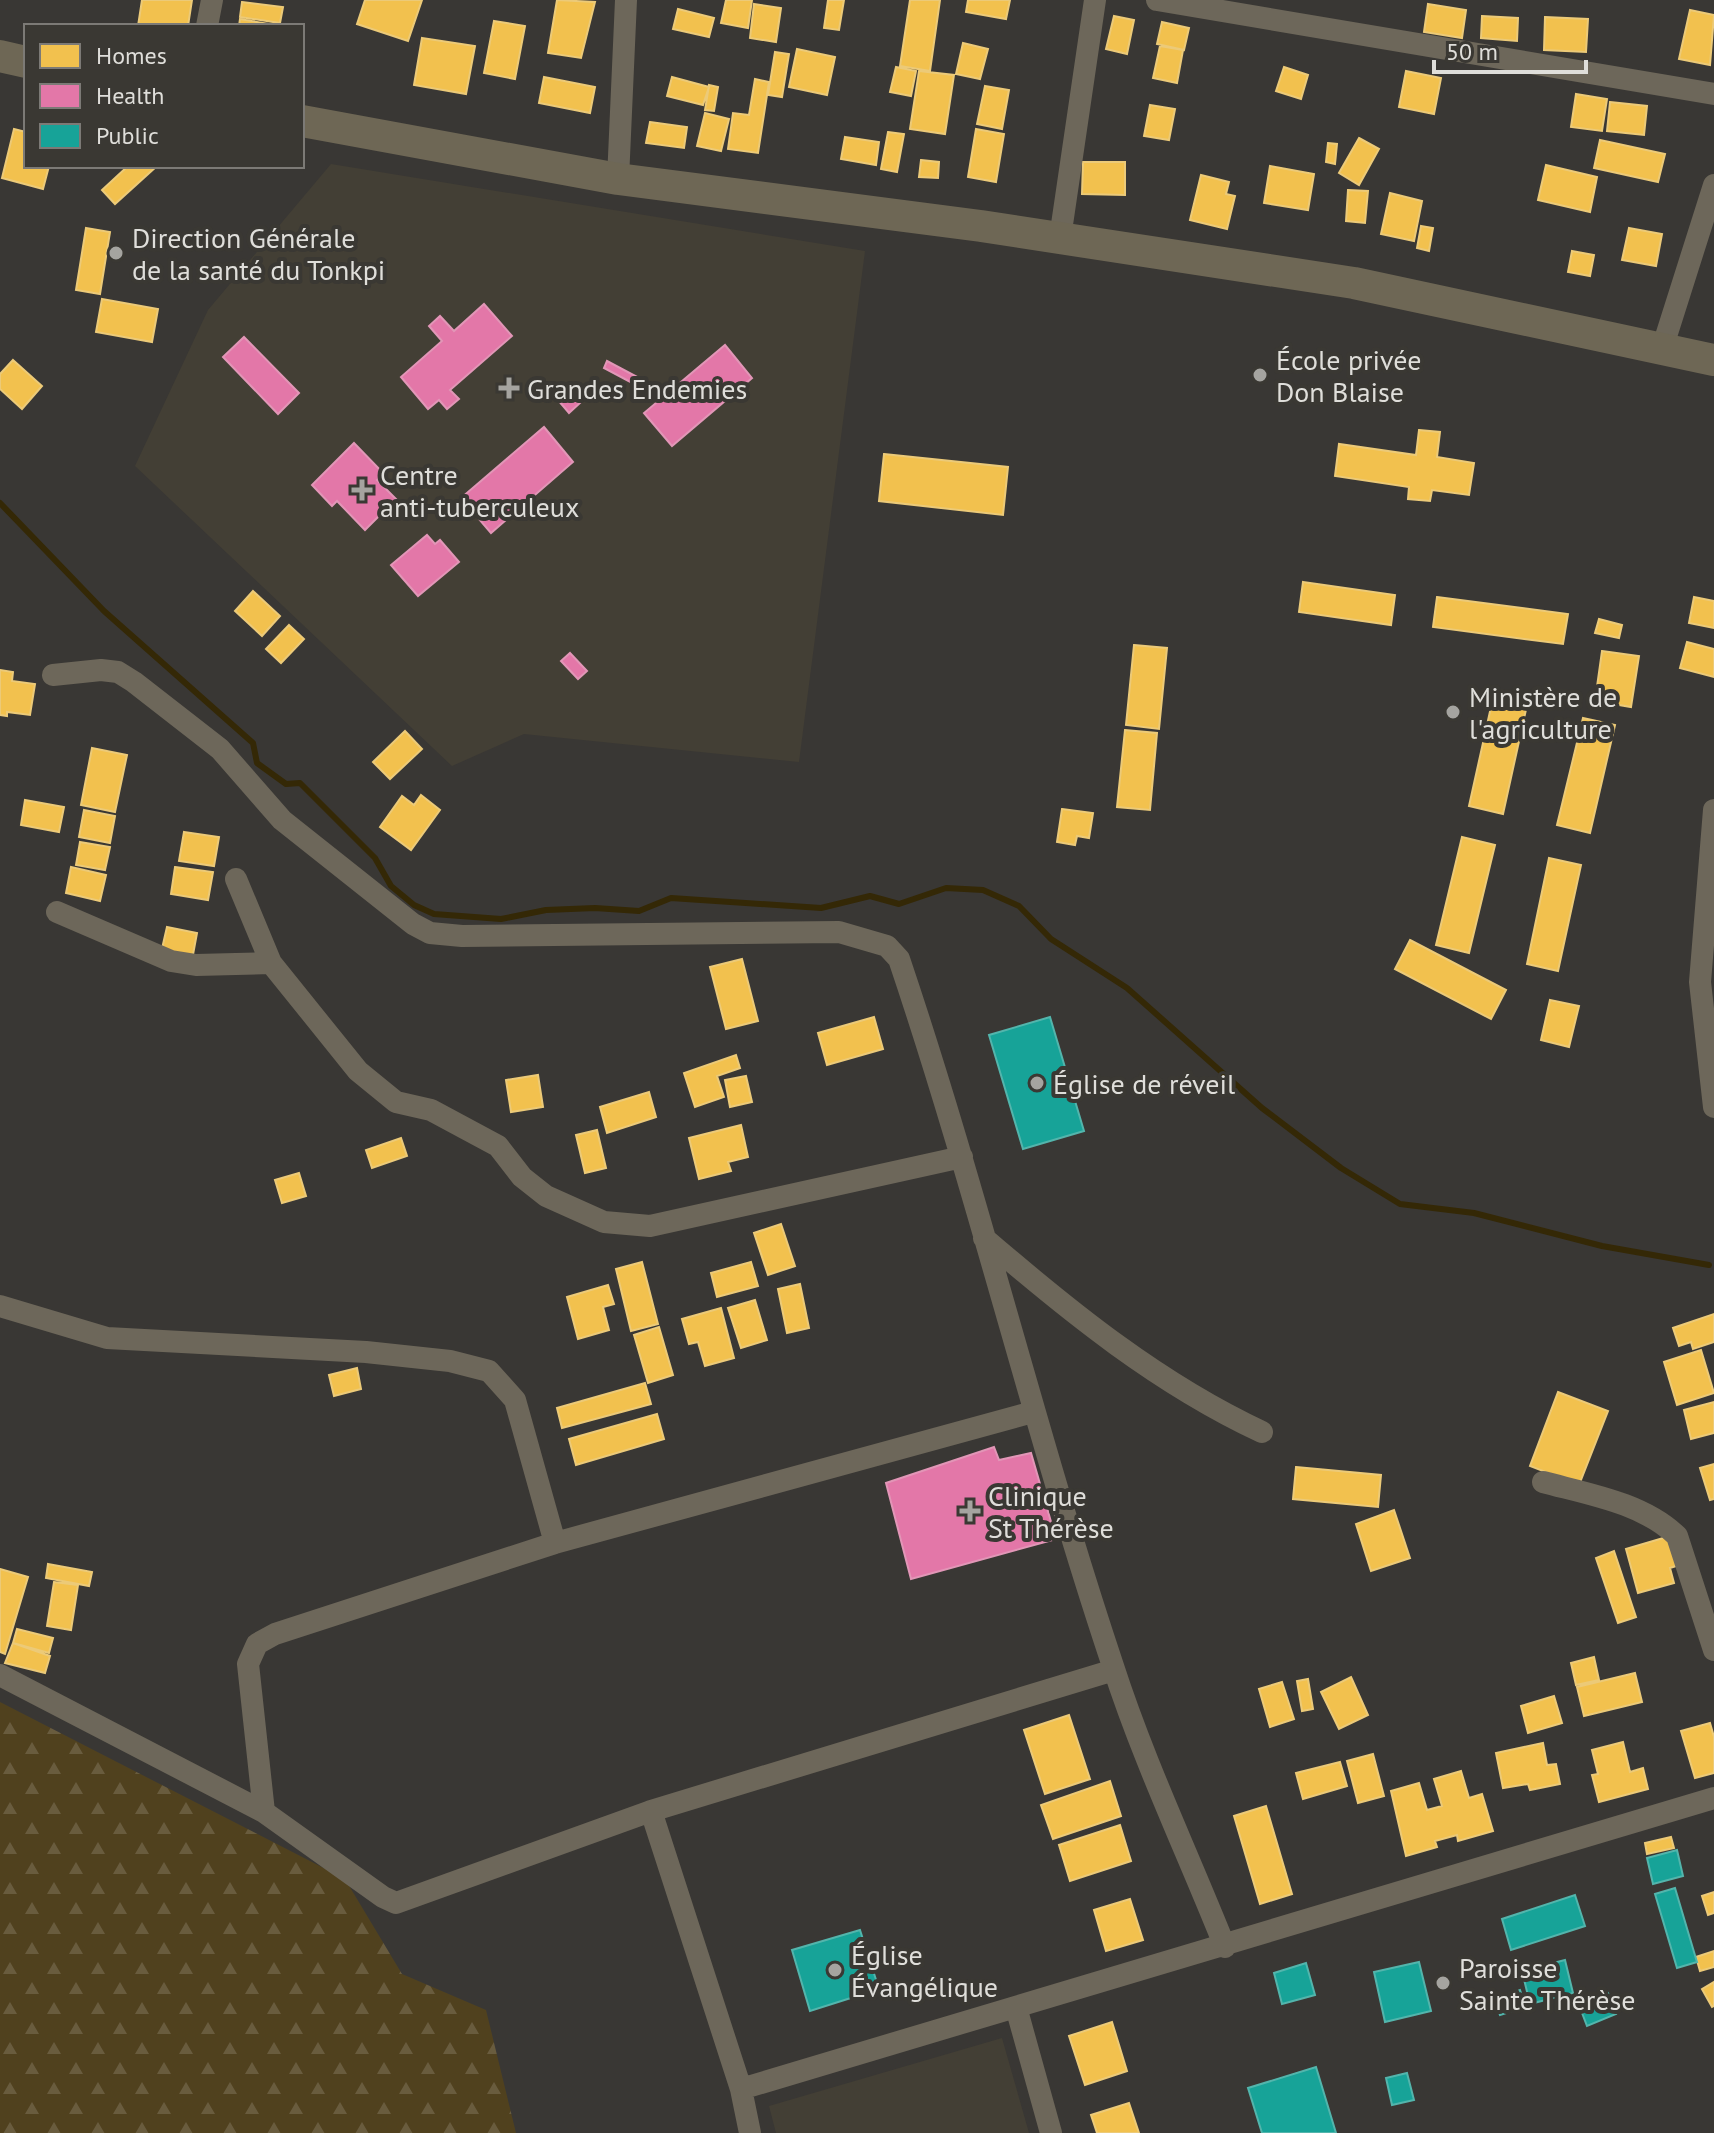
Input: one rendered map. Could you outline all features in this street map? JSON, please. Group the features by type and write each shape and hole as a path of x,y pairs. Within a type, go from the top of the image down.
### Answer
{"main road":[{"path":"0,56 24,62"},
{"path":"304,121 618,179 1060,238 1368,286 1714,360"}],"street":[{"path":"207,24 212,0"},
{"path":"618,179 626,0"},
{"path":"1060,238 1095,0"},
{"path":"1157,0 1714,94"},
{"path":"1662,349 1714,185"},
{"path":"53,675 101,670 118,672 134,682 220,749 282,820 413,924 430,933 462,936 826,932 887,946 899,959 962,1157 1033,1412 1114,1670 1225,1947"},
{"path":"1714,810 1700,982 1714,1107"},
{"path":"236,879 271,963 358,1071 396,1102 431,1110 476,1132 498,1146 522,1177 546,1196 604,1222 650,1226 962,1157"},
{"path":"57,912 171,961 196,965 271,963"},
{"path":"984,1238 1040,1286 1176,1386 1262,1432"},
{"path":"0,1306 107,1338 366,1352 450,1361 489,1371 515,1400 555,1543"},
{"path":"264,1812 248,1664 257,1644 275,1634 555,1543 1033,1412"},
{"path":"1543,1482 1604,1498 1663,1523 1677,1536 1714,1650"},
{"path":"0,1675 264,1812 383,1897 396,1903 651,1811 1114,1670"},
{"path":"741,2089 1225,1947 1714,1798"},
{"path":"651,1811 741,2089 750,2133"},
{"path":"1016,2007 1051,2133"}],"shaded area":[{"name":"Grandes Endemies","path":"331,164 865,251 799,762 524,734 452,766 135,466 208,310"},
{"path":"1002,2038 1029,2133 776,2133 769,2106"}],"green space":[{"path":"0,1702 345,1879 402,1974 486,2010 516,2133 0,2133"}],"building: Homes":[{"path":"142,0 192,0 188,24 138,24"},
{"path":"365,0 422,0 408,41 357,24"},
{"path":"557,0 595,2 581,58 548,53"},
{"path":"726,0 752,0 748,28 721,23"},
{"path":"828,0 844,0 839,30 824,28"},
{"path":"910,0 940,0 930,71 900,66"},
{"path":"968,0 1010,0 1006,19 966,12"},
{"path":"242,2 283,7 280,23 240,17"},
{"path":"754,4 781,8 776,42 750,38"},
{"path":"1428,4 1466,10 1462,38 1424,32"},
{"path":"678,9 714,18 709,37 673,29"},
{"path":"1690,10 1714,15 1710,65 1679,59"},
{"path":"1114,16 1134,20 1127,54 1106,49"},
{"path":"1482,16 1518,18 1517,41 1481,38"},
{"path":"1545,17 1588,19 1586,52 1544,50"},
{"path":"240,19 269,24 239,24"},
{"path":"494,21 525,26 515,79 484,73"},
{"path":"1162,22 1189,28 1184,50 1157,44"},
{"path":"422,38 475,46 466,94 414,85"},
{"path":"963,43 988,49 980,79 956,74"},
{"path":"1160,46 1183,50 1177,83 1153,78"},
{"path":"797,49 835,57 827,95 789,87"},
{"path":"775,52 789,54 782,97 768,95"},
{"path":"896,67 916,71 911,96 890,92"},
{"path":"1284,67 1308,75 1301,99 1276,91"},
{"path":"919,71 954,75 945,134 910,129"},
{"path":"1406,71 1441,78 1434,114 1399,107"},
{"path":"544,77 595,87 590,113 539,103"},
{"path":"672,77 709,87 703,105 667,96"},
{"path":"755,79 769,82 758,153 728,149 733,113 749,115"},
{"path":"709,85 718,87 714,111 705,110"},
{"path":"985,86 1009,90 1002,129 977,124"},
{"path":"1576,94 1607,99 1602,131 1571,127"},
{"path":"1610,102 1647,106 1644,135 1607,131"},
{"path":"1150,105 1175,109 1169,140 1144,136"},
{"path":"705,113 729,119 721,151 697,146"},
{"path":"650,122 687,127 684,148 646,143"},
{"path":"14,129 24,132 24,168 48,168 43,189 2,178"},
{"path":"976,129 1004,134 996,182 968,177"},
{"path":"888,132 904,134 897,172 881,169"},
{"path":"845,137 879,142 876,165 841,159"},
{"path":"1359,138 1379,149 1359,185 1339,173"},
{"path":"1600,140 1665,154 1658,182 1594,168"},
{"path":"1328,143 1337,144 1335,164 1326,162"},
{"path":"921,160 939,162 938,178 919,177"},
{"path":"1083,162 1125,162 1125,195 1082,194"},
{"path":"1546,165 1597,177 1590,212 1538,200"},
{"path":"1270,166 1314,174 1308,210 1264,203"},
{"path":"126,168 155,168 115,204 102,190"},
{"path":"1201,175 1229,182 1226,194 1235,196 1227,229 1190,220"},
{"path":"1348,190 1368,191 1365,223 1346,221"},
{"path":"1390,193 1422,201 1414,241 1381,234"},
{"path":"1421,226 1433,228 1429,251 1417,248"},
{"path":"86,228 110,232 100,294 76,290"},
{"path":"1629,228 1662,234 1656,266 1622,260"},
{"path":"1572,251 1594,255 1590,276 1568,272"},
{"path":"102,299 158,309 152,342 96,332"},
{"path":"13,360 42,386 22,409 0,389 0,374"},
{"path":"1419,430 1440,432 1437,457 1474,463 1469,495 1432,490 1430,501 1408,499 1409,487 1335,476 1339,444 1416,455"},
{"path":"884,454 1008,467 1003,515 879,501"},
{"path":"1303,582 1395,595 1391,625 1299,612"},
{"path":"253,591 280,616 262,636 235,611"},
{"path":"1437,597 1568,614 1563,644 1433,627"},
{"path":"1694,597 1714,601 1714,628 1689,623"},
{"path":"1599,619 1622,625 1619,638 1595,633"},
{"path":"289,625 304,639 281,663 266,649"},
{"path":"1687,642 1714,649 1714,677 1680,668"},
{"path":"1134,645 1167,648 1159,729 1126,725"},
{"path":"1602,651 1639,656 1631,707 1595,701"},
{"path":"0,670 13,672 12,681 35,684 30,715 7,712 7,716 0,715"},
{"path":"1493,698 1527,705 1503,814 1469,806"},
{"path":"1583,718 1615,725 1590,833 1557,825"},
{"path":"1125,730 1157,733 1150,810 1117,807"},
{"path":"405,731 422,749 390,779 373,762"},
{"path":"92,748 127,755 115,812 81,805"},
{"path":"421,795 440,810 411,850 380,827 402,796 414,805"},
{"path":"25,800 64,807 59,832 21,825"},
{"path":"1062,809 1093,813 1089,838 1077,836 1075,845 1057,842"},
{"path":"84,810 115,816 110,843 79,837"},
{"path":"184,832 219,837 214,866 179,861"},
{"path":"1462,837 1495,845 1469,953 1436,945"},
{"path":"80,842 110,847 105,870 76,865"},
{"path":"1549,858 1581,865 1558,971 1527,964"},
{"path":"71,867 106,875 100,901 66,893"},
{"path":"175,867 213,872 208,900 171,894"},
{"path":"167,927 197,933 192,960 161,953"},
{"path":"1410,940 1506,990 1491,1019 1395,969"},
{"path":"742,959 758,1021 726,1029 710,967"},
{"path":"1550,1000 1579,1006 1569,1047 1541,1040"},
{"path":"874,1017 883,1049 827,1065 818,1033"},
{"path":"736,1055 740,1068 717,1076 724,1097 695,1107 684,1073"},
{"path":"538,1075 543,1107 511,1112 506,1080"},
{"path":"746,1076 752,1102 730,1107 725,1080"},
{"path":"649,1092 656,1117 607,1133 600,1107"},
{"path":"741,1125 748,1157 728,1162 731,1171 699,1179 689,1138"},
{"path":"597,1130 606,1168 585,1173 576,1135"},
{"path":"401,1138 407,1156 372,1168 366,1150"},
{"path":"299,1173 306,1196 282,1203 275,1180"},
{"path":"781,1224 795,1266 768,1275 754,1233"},
{"path":"642,1262 658,1324 631,1331 616,1269"},
{"path":"751,1262 758,1286 717,1297 711,1273"},
{"path":"800,1284 809,1328 787,1333 778,1289"},
{"path":"608,1285 614,1304 603,1307 609,1330 578,1339 567,1297"},
{"path":"755,1300 767,1340 741,1348 728,1308"},
{"path":"721,1308 734,1358 705,1366 698,1342 689,1344 682,1319"},
{"path":"1714,1314 1714,1342 1693,1349 1691,1342 1679,1346 1673,1328"},
{"path":"659,1327 673,1375 648,1383 634,1335"},
{"path":"1701,1350 1714,1393 1677,1405 1664,1362"},
{"path":"357,1368 361,1389 334,1396 329,1375"},
{"path":"645,1383 651,1404 562,1428 557,1408"},
{"path":"1558,1392 1608,1411 1579,1485 1530,1466"},
{"path":"1714,1402 1714,1433 1691,1439 1684,1410"},
{"path":"657,1414 664,1439 576,1465 569,1439"},
{"path":"1714,1464 1714,1499 1710,1500 1700,1468"},
{"path":"1296,1467 1381,1475 1378,1507 1293,1499"},
{"path":"1394,1510 1410,1558 1371,1571 1356,1524"},
{"path":"1670,1536 1679,1565 1670,1568 1674,1583 1638,1593 1626,1549"},
{"path":"1614,1551 1636,1617 1618,1623 1596,1558"},
{"path":"48,1564 92,1572 89,1586 46,1578"},
{"path":"0,1569 28,1577 5,1654 0,1652"},
{"path":"54,1582 78,1585 71,1630 47,1626"},
{"path":"17,1629 53,1638 49,1653 13,1643"},
{"path":"13,1643 50,1656 45,1673 5,1663"},
{"path":"1594,1657 1599,1680 1576,1685 1571,1663"},
{"path":"1635,1673 1642,1702 1584,1716 1577,1687"},
{"path":"1351,1677 1368,1715 1339,1729 1321,1692"},
{"path":"1308,1679 1313,1709 1302,1711 1297,1681"},
{"path":"1282,1682 1294,1719 1270,1727 1259,1689"},
{"path":"1554,1696 1562,1723 1528,1733 1521,1706"},
{"path":"1069,1715 1090,1779 1045,1794 1024,1730"},
{"path":"1710,1723 1714,1737 1714,1773 1695,1778 1681,1731"},
{"path":"1623,1742 1630,1772 1643,1768 1648,1789 1599,1802 1592,1775 1598,1774 1592,1750"},
{"path":"1543,1743 1547,1765 1556,1764 1560,1784 1530,1790 1528,1784 1503,1788 1496,1753"},
{"path":"1373,1754 1384,1796 1358,1803 1347,1761"},
{"path":"1340,1762 1347,1786 1303,1799 1296,1773"},
{"path":"1461,1771 1469,1798 1482,1794 1493,1831 1458,1841 1457,1835 1435,1841 1437,1847 1406,1856 1391,1791 1419,1783 1427,1810 1442,1806 1434,1779"},
{"path":"1110,1781 1121,1816 1053,1839 1041,1805"},
{"path":"1266,1806 1292,1894 1260,1904 1234,1816"},
{"path":"1120,1825 1131,1861 1070,1881 1059,1845"},
{"path":"1671,1837 1674,1848 1647,1854 1645,1843"},
{"path":"1714,1892 1714,1913 1708,1915 1702,1896"},
{"path":"1130,1899 1143,1940 1106,1951 1094,1910"},
{"path":"1714,1951 1714,1967 1700,1971 1696,1957"},
{"path":"1714,1982 1714,2006 1712,2007 1702,1989"},
{"path":"1112,2022 1127,2071 1085,2085 1069,2036"},
{"path":"1129,2103 1139,2133 1097,2133 1091,2115"}],"building: Health":[{"path":"484,304 512,336 450,390 459,399 447,409 439,400 428,409 401,377 442,341 429,326 440,316 454,331"},
{"path":"244,337 299,393 278,414 223,357"},
{"path":"725,345 752,378 672,446 644,413"},
{"path":"607,361 641,379 638,386 604,368"},
{"path":"569,390 580,403 569,413 558,400"},
{"path":"544,427 573,462 491,533 461,498"},
{"path":"354,443 384,474 377,480 396,499 365,530 337,501 332,506 312,485"},
{"path":"427,535 435,544 440,540 459,562 418,596 391,565"},
{"path":"570,653 587,671 578,679 561,661"},
{"name":"Clinique St Thérèse","path":"994,1447 999,1460 1031,1453 1056,1539 911,1579 886,1483"}],"building: Public":[{"name":"Église de réveil","path":"1050,1017 1084,1131 1023,1149 989,1035"},
{"path":"1677,1850 1683,1876 1653,1884 1647,1858"},
{"path":"1675,1888 1697,1962 1677,1968 1655,1894"},
{"path":"1575,1895 1585,1926 1511,1950 1502,1919"},
{"name":"Église Évangélique","path":"860,1930 879,1989 810,2011 792,1950"},
{"path":"1565,1960 1573,1993 1530,2004 1522,1971"},
{"path":"1419,1962 1431,2011 1385,2022 1374,1972"},
{"path":"1306,1963 1315,1995 1282,2004 1274,1973"},
{"path":"1520,1990 1526,2007 1500,2015 1494,1999"},
{"path":"1608,1993 1616,2014 1587,2026 1579,2005"},
{"path":"1316,2067 1336,2133 1262,2133 1248,2088"},
{"path":"1407,2073 1414,2100 1392,2105 1386,2078"}],"waterway":[{"path":"0,503 104,611 253,743 257,763 286,784 300,783 375,858 391,886 414,905 434,914 501,919 546,910 595,908 639,911 671,898 821,908 870,896 899,904 946,888 983,890 1019,906 1051,939 1127,988 1262,1108 1341,1168 1400,1204 1474,1213 1602,1246 1709,1265"}],"place":[{"name":"Direction Générale de la santé du Tonkpi","path":"116,253"},
{"name":"École privée Don Blaise","path":"1260,375"},
{"name":"Grandes Endemies","path":"509,388"},
{"name":"Centre anti-tuberculeux","path":"362,490"},
{"name":"Ministère de l'agriculture","path":"1453,712"},
{"name":"Église de réveil","path":"1037,1083"},
{"name":"Clinique St Thérèse","path":"970,1511"},
{"name":"Église Évangélique","path":"835,1970"},
{"name":"Paroisse Sainte Thérèse","path":"1443,1983"}]}
